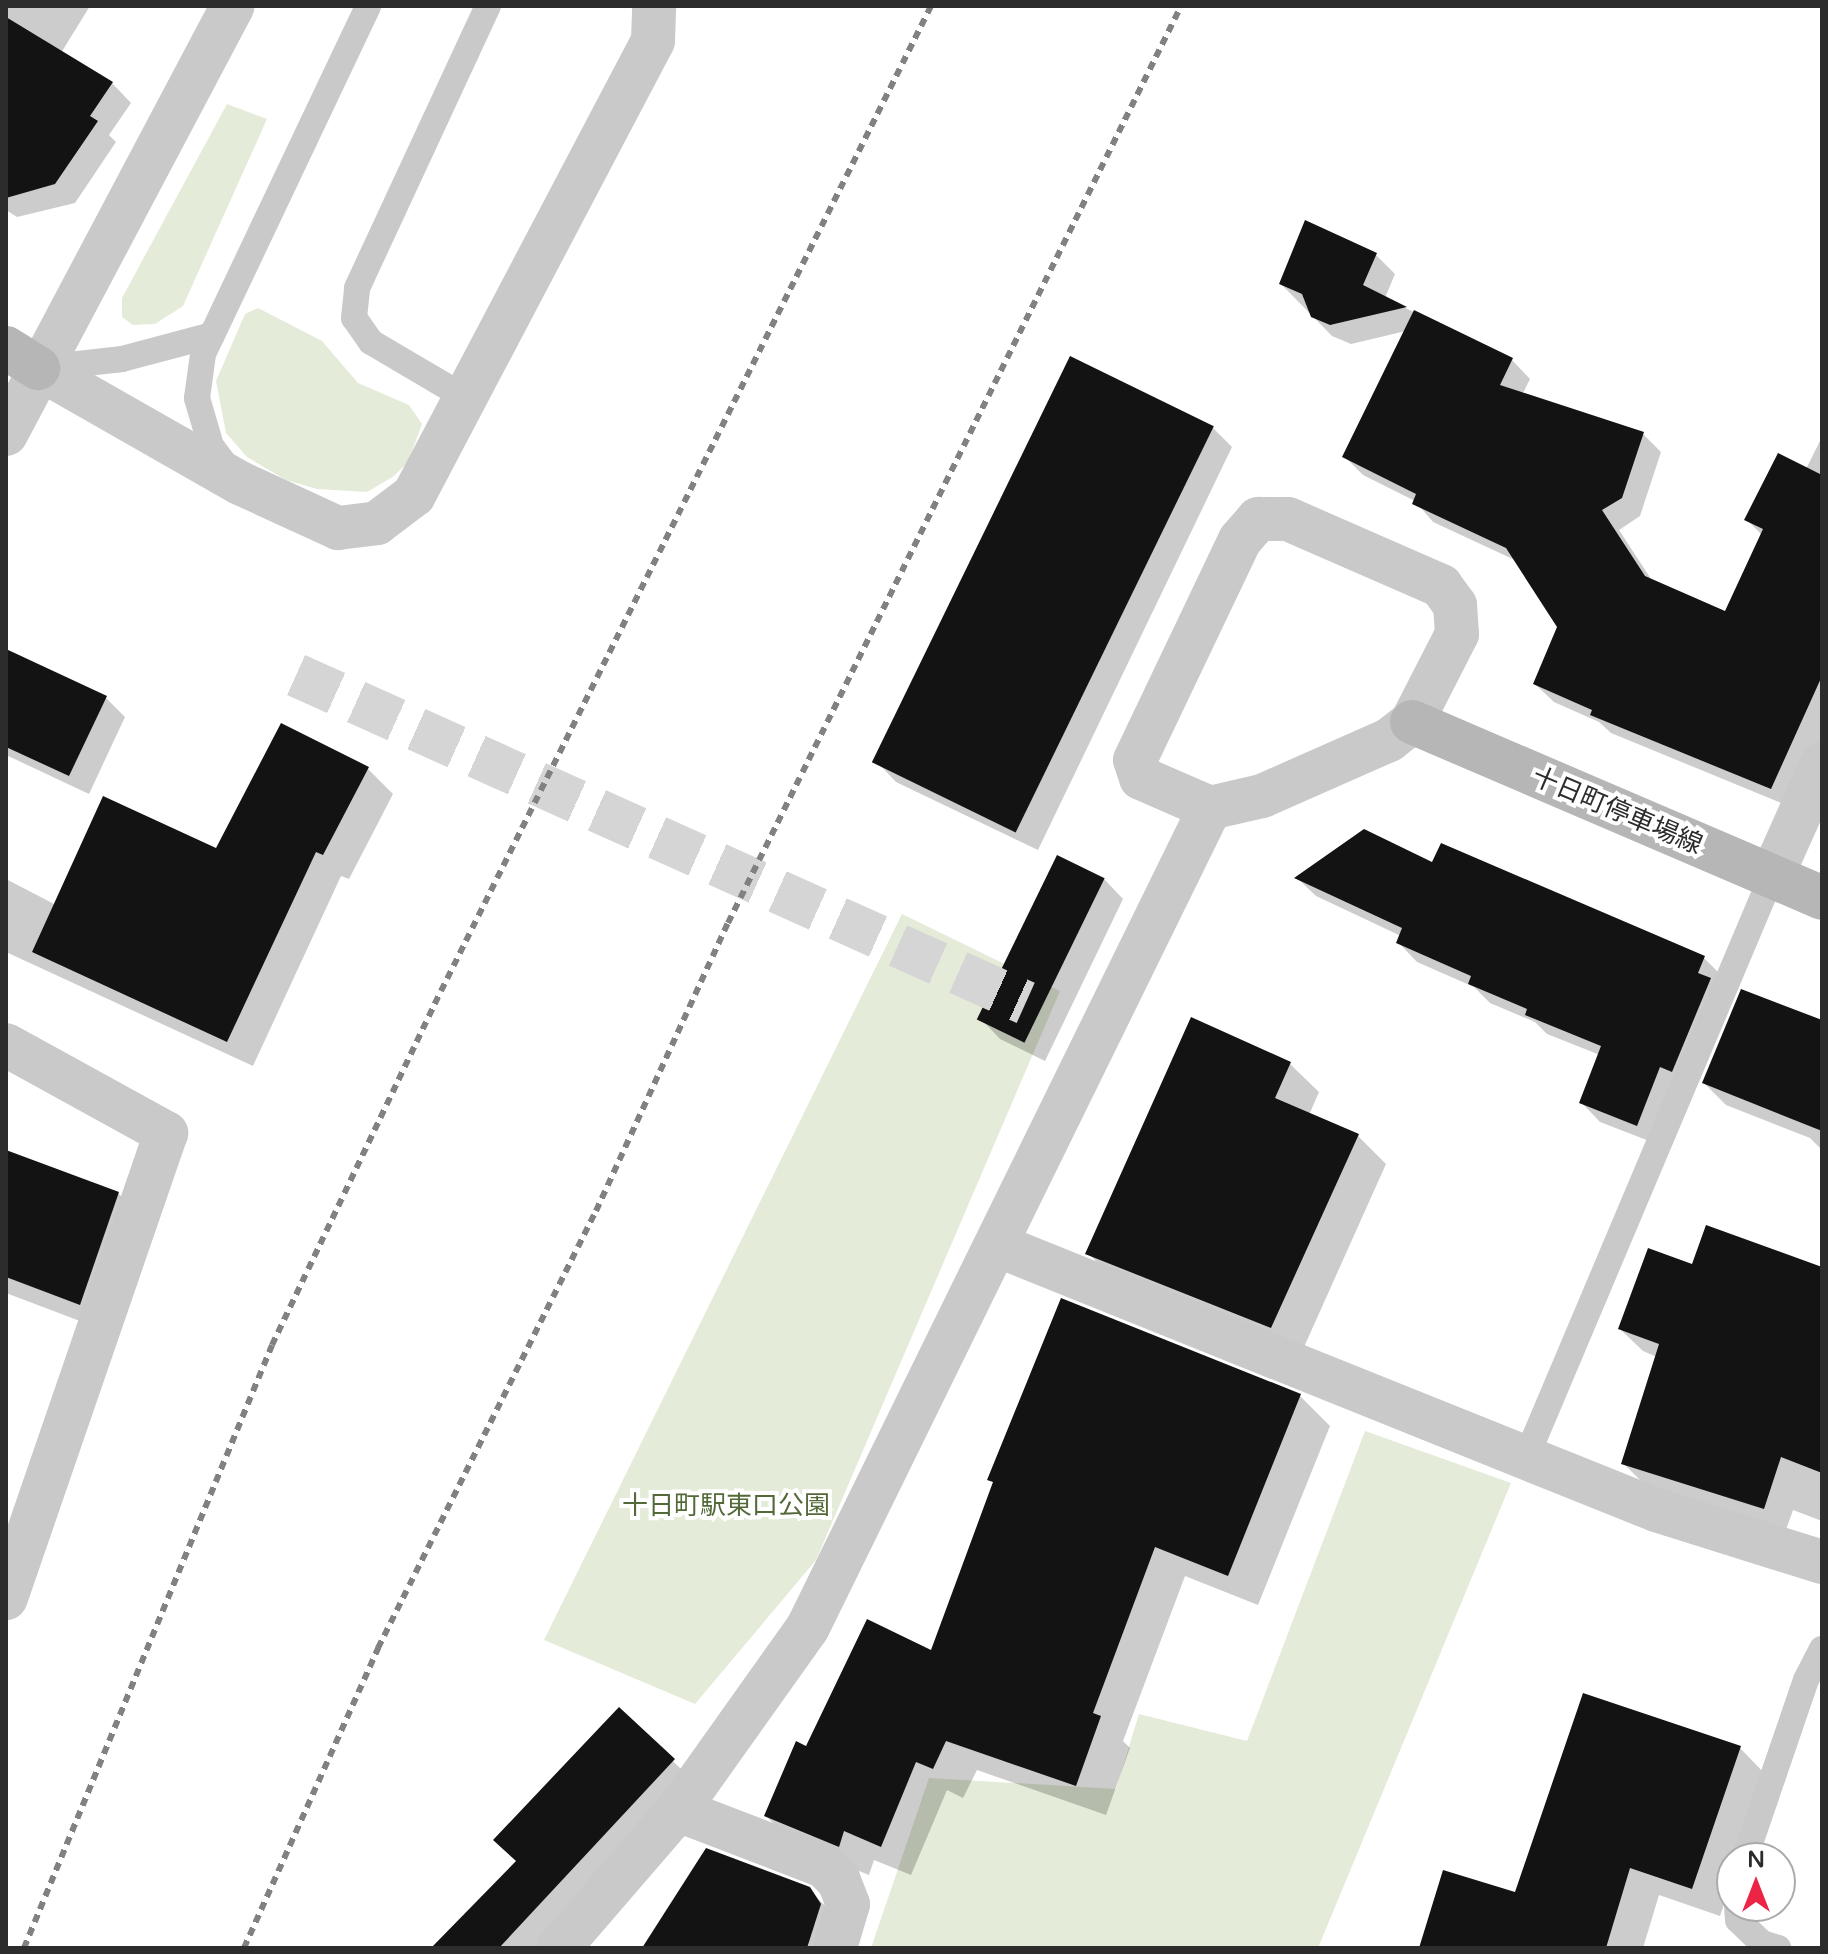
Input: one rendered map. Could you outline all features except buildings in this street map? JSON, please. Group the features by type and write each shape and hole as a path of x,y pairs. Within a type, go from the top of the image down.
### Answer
{"main road":[{"name":"十日町停車場線","path":"1412,722 1822,898"}],"street":[{"path":"6,434 22,358 233,6"},
{"path":"22,358 240,483 338,528 377,523 414,495 466,398 653,41 654,6"},
{"path":"1258,519 1288,519 1441,586 1455,605 1457,634 1412,722 1389,740 1262,796 1210,808 1141,778 1135,760 1240,540 1258,519"},
{"path":"1771,878 1822,764"},
{"path":"559,1948 678,1810 808,1627 999,1246 1210,808"},
{"path":"6,1045 166,1133 6,1598"},
{"path":"999,1246 1656,1510 1822,1562"},
{"path":"678,1810 824,1866 839,1881 848,1904 835,1948"}],"lane":[{"path":"240,483 211,446 197,398 203,354 368,6"},
{"path":"466,398 371,342 354,318 357,288 488,6"},
{"path":"22,358 122,359 212,335"},
{"path":"1526,1458 1771,878"},
{"path":"1750,1842 1806,1680 1822,1649"},
{"path":"1740,1922 1762,1943 1778,1948"}],"green space":[{"path":"227,104 267,119 183,306 155,324 133,325 122,317 122,298"},
{"path":"258,308 322,341 358,383 409,405 422,424 408,462 394,476 367,492 317,489 286,480 247,457 226,433 216,381 245,314"},
{"name":"十日町駅東口公園","path":"902,914 1060,991 816,1560 695,1704 544,1640"},
{"path":"1365,1431 1511,1483 1318,1948 871,1948 929,1778 1116,1789 1139,1714 1247,1741"}],"tunnel":[{"path":"296,675 1026,1003"}],"railway":[{"path":"24,1948 272,1345 441,991 931,6"},
{"path":"244,1948 378,1648 596,1211 728,923 1181,6"}]}
